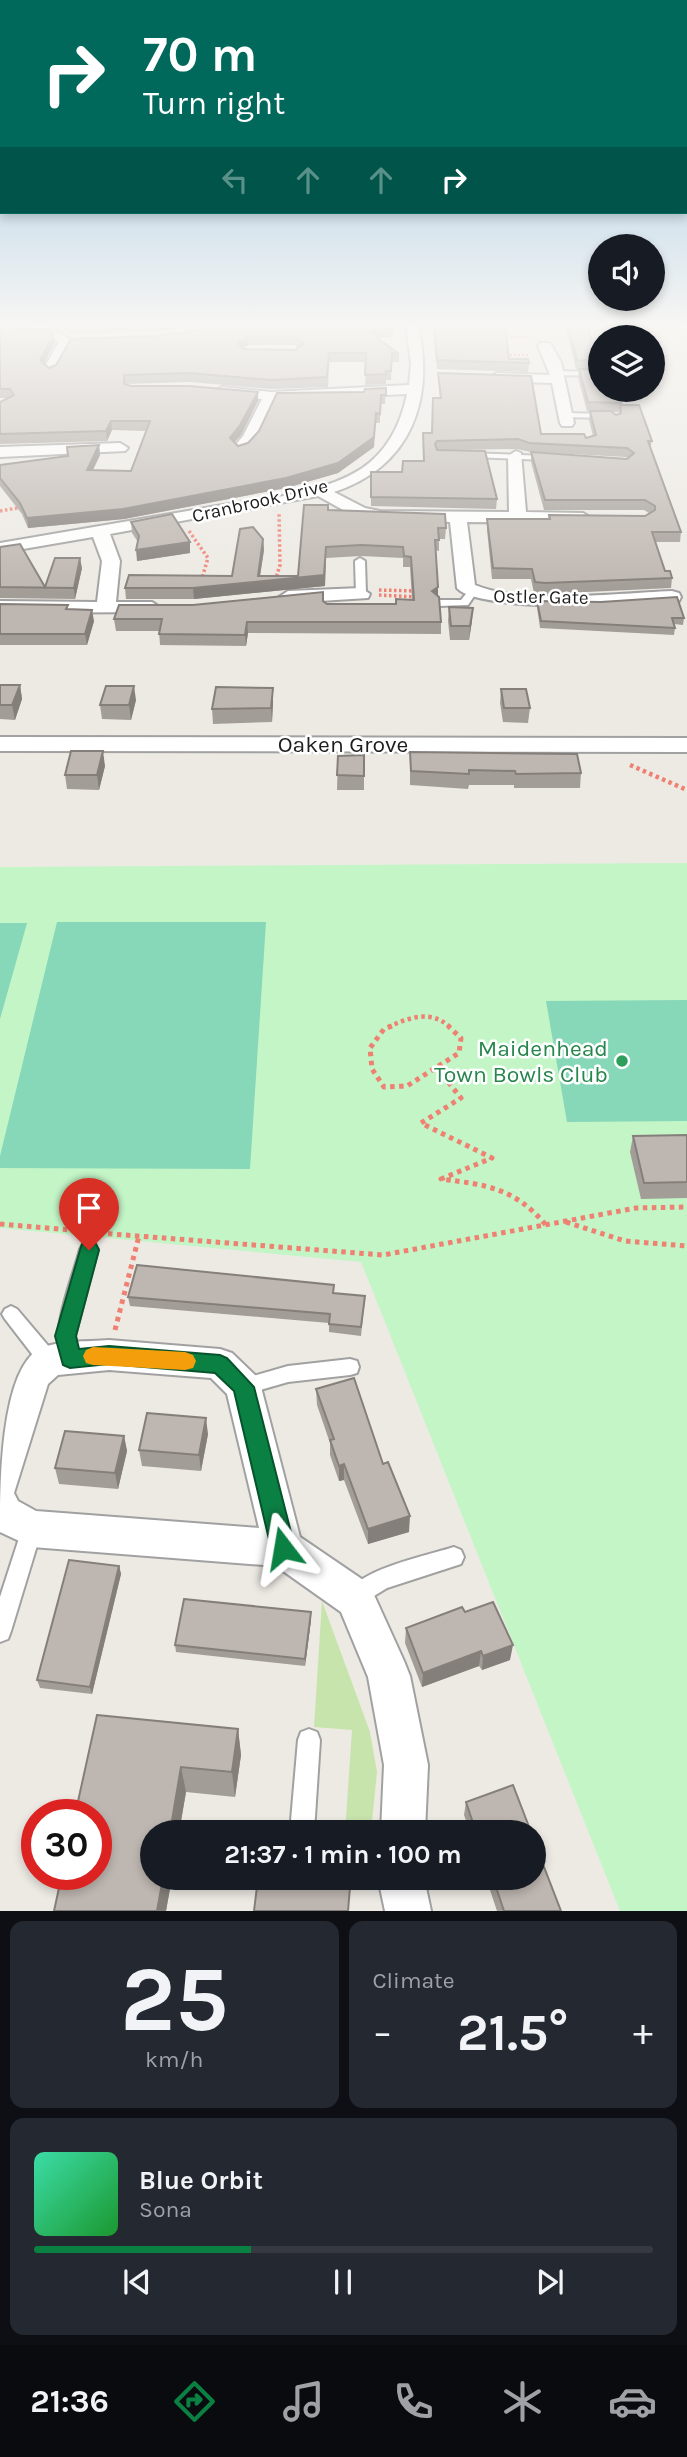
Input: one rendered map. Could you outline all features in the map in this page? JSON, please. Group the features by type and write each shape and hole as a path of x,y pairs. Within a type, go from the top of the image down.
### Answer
{"street":[{"path":"250,445 263,414"},
{"name":"Cranbrook Drive","path":"1,544 180,519 321,491 369,471 393,445 409,414"},
{"path":"0,453 122,455"},
{"path":"516,456 518,518"},
{"path":"321,491 360,512 380,516 603,518"},
{"name":"Ostler Gate","path":"458,517 466,588 472,593 484,596 649,603 672,597"},
{"path":"100,532 111,561 106,607"},
{"path":"273,599 356,595"},
{"path":"0,607 169,608"},
{"name":"Oaken Grove","path":"0,744 687,745"},
{"path":"0,1481 33,1376 60,1360 109,1355 220,1364 243,1387 283,1548"},
{"path":"0,1505 4,1514 32,1530 283,1548 355,1598 389,1676 406,1765 404,1820"},
{"path":"404,1890 408,1911"}],"lane":[{"path":"562,416 614,416 615,420"},
{"path":"464,460 516,456 553,459"},
{"path":"356,595 360,561"},
{"path":"439,603 464,603 472,593"},
{"path":"10,1314 60,1360 89,1250"},
{"path":"243,1387 288,1374 350,1367"},
{"path":"0,1631 32,1530"},
{"path":"355,1598 381,1580 454,1557"},
{"path":"303,1820 309,1740"}],"path":[{"path":"273,599 281,552 281,500"},
{"path":"0,511 27,507"},
{"path":"180,519 208,558 201,583"},
{"path":"356,595 472,593"},
{"path":"356,595 419,597"},
{"path":"583,744 687,790"},
{"path":"416,1015 442,1020 461,1038 459,1053 437,1068 407,1086 384,1087 372,1069 370,1048 384,1030 416,1015"},
{"path":"437,1068 461,1098 421,1123 492,1158 441,1179 498,1186 517,1195 546,1225"},
{"path":"0,1224 383,1255 636,1208 687,1208"},
{"path":"564,1222 599,1237 645,1246 687,1247"},
{"path":"109,1355 139,1236"}],"green space":[{"path":"687,863 687,1911 620,1911 361,1262 0,1228 0,867"},
{"path":"57,922 266,922 250,1169 0,1168 0,1156"},
{"path":"0,923 27,923 0,1019"},
{"name":"Maidenhead Town Bowls Club","path":"687,1000 687,1121 567,1122 546,1001"},
{"path":"322,1601 370,1732 377,1772 372,1820 346,1820 352,1730 314,1727"}],"building":[{"path":"0,414 246,414 230,438 238,446 248,443 259,431 267,414 376,414 374,437 338,463 286,478 123,509 27,518 20,503 0,478 0,465 68,456 67,447 99,445 87,470 131,471 150,421 111,421 106,431 0,434"},
{"path":"433,414 538,414 541,434 584,434 586,438 596,435 591,414 642,414 652,441 648,441 681,532 652,532 665,571 670,571 672,578 545,583 535,582 532,569 493,568 487,519 550,519 549,515 645,516 655,510 655,506 645,500 545,500 531,452 627,459 634,453 627,448 529,443 518,439 437,441 437,450 485,451 497,499 371,497 371,472 402,472 403,461 424,461 423,433 432,433"},
{"path":"304,505 328,505 328,510 445,514 446,528 438,528 439,540 435,540 438,587 432,591 439,597 441,622 247,622 245,635 159,634 162,619 114,619 119,605 193,605 323,592 323,601 327,604 396,604 396,599 414,600 411,557 404,556 403,547 361,545 326,547 324,575 193,588 125,588 129,575 232,576 240,529 253,527 263,539 258,576 298,576"},
{"path":"172,514 190,542 136,550 139,536 131,522"},
{"path":"20,544 45,587 55,558 80,558 74,588 0,587 0,547"},
{"path":"677,597 684,618 672,618 675,628 541,621 537,601 601,602"},
{"path":"0,604 68,605 66,609 92,610 85,634 0,634"},
{"path":"449,607 473,608 470,626 451,626"},
{"path":"0,685 20,685 12,705 0,705"},
{"path":"106,686 134,686 129,705 100,705"},
{"path":"216,687 273,688 271,708 212,709"},
{"path":"501,689 526,689 530,708 504,708"},
{"path":"71,751 103,751 97,775 65,775"},
{"path":"410,752 577,754 581,773 516,774 515,771 469,770 469,774 411,771"},
{"path":"364,755 364,776 337,775 338,756"},
{"path":"687,1135 687,1182 644,1183 633,1136"},
{"path":"137,1265 334,1285 333,1293 365,1296 361,1327 329,1324 330,1314 128,1297"},
{"path":"354,1378 383,1464 388,1462 410,1516 368,1529 344,1464 339,1466 330,1440 334,1439 316,1389"},
{"path":"147,1413 206,1418 199,1455 139,1450"},
{"path":"65,1431 124,1436 115,1473 55,1468"},
{"path":"69,1560 119,1566 90,1687 37,1680"},
{"path":"184,1599 311,1612 305,1659 175,1645"},
{"path":"493,1602 513,1645 483,1656 481,1651 423,1673 406,1628 462,1607 465,1612"},
{"path":"97,1715 238,1729 232,1772 181,1767 172,1820 140,1820 140,1890 161,1890 157,1911 54,1911 59,1890 112,1890 112,1799 79,1799"},
{"path":"513,1785 526,1820 472,1820 466,1802"},
{"path":"546,1872 561,1911 504,1911 497,1890 546,1890"},
{"path":"257,1890 350,1890 348,1911 254,1911"}],"slow traffic":[{"path":"93,1356 185,1361"}],"place":[{"name":"Maidenhead Town Bowls Club","path":"622,1061"}],"route":[{"path":"89,1250 66,1336 70,1359 109,1355 220,1364 243,1387 283,1548"}]}
